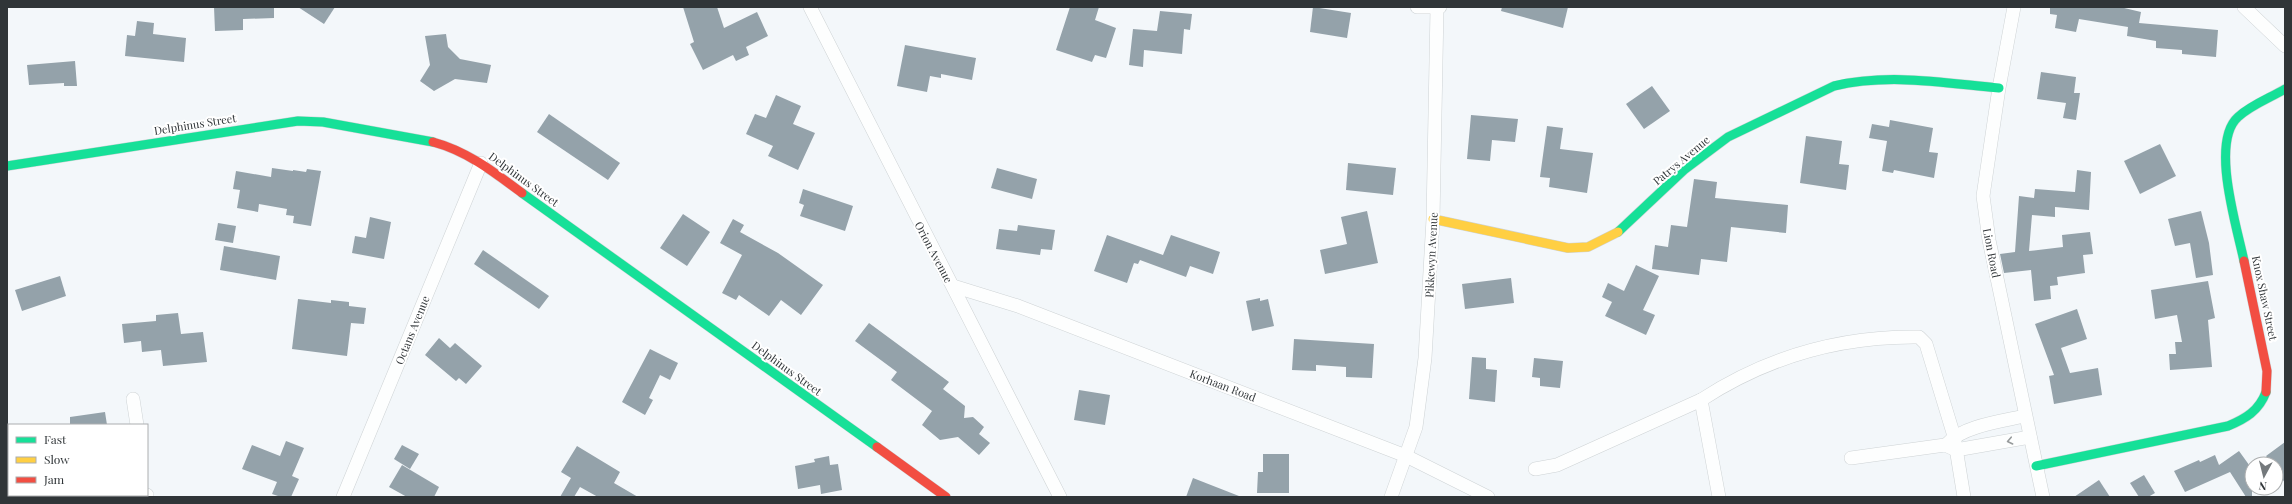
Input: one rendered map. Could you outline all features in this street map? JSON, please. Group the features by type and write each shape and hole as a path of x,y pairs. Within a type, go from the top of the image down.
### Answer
{"street":[{"name":"Orion Avenue","path":"810,7 1060,497"},
{"path":"1417,7 1439,8"},
{"name":"Lion Road","path":"2014,7 1984,177 1984,213 2043,497"},
{"path":"2244,7 2285,46"},
{"name":"Pikkewyn Avenue","path":"1392,497 1416,427 1425,358 1433,219 1439,8"},
{"name":"Patrys Avenue","path":"1433,219 1542,244 1580,249 1604,240 1623,229 1684,170 1728,137 1834,86 1852,81 1890,79 1999,88"},
{"name":"Knox Shaw Street","path":"2036,466 2228,426 2243,421 2262,401 2268,383 2267,370 2225,168 2224,142 2232,120 2285,90"},
{"name":"Delphinus Street","path":"7,166 298,121 323,122 434,142 452,147 481,163 946,497"},
{"name":"Octans Avenue","path":"343,497 481,163"},
{"name":"Korhaan Road","path":"952,286 1018,306 1406,456 1488,497"},
{"path":"1534,469 1557,465 1702,400 1751,371 1805,351 1863,339 1919,337 1926,344 1964,497"},
{"path":"133,399 136,424"},
{"path":"1702,400 1719,497"},
{"path":"1952,444 1987,424 2025,416"},
{"path":"1851,458 1952,444 2030,436"}],"building":[{"path":"214,7 274,7 274,18 243,19 243,30 215,31"},
{"path":"298,7 335,7 324,24"},
{"path":"683,7 717,7 724,28 757,12 768,36 746,47 749,55 736,61 733,55 703,70 690,44 694,42"},
{"path":"1070,7 1099,7 1095,20 1116,28 1106,58 1095,55 1092,62 1056,50"},
{"path":"1313,7 1351,13 1347,38 1310,32"},
{"path":"1502,7 1568,7 1563,28 1501,11"},
{"path":"2050,7 2120,7 2141,12 2139,23 2218,30 2216,57 2182,54 2182,50 2156,48 2156,41 2127,36 2128,27 2079,19 2076,32 2055,28 2057,15 2050,14"},
{"path":"1160,11 1192,14 1190,30 1184,29 1182,54 1144,50 1143,67 1129,65 1133,29 1157,31"},
{"path":"137,21 154,23 153,34 186,38 184,62 125,56 127,35 135,36"},
{"path":"446,34 448,47 460,59 491,65 487,83 455,79 434,91 420,81 430,65 425,36"},
{"path":"905,45 976,58 972,80 941,74 941,78 930,76 927,92 897,86"},
{"path":"75,61 77,86 64,86 64,83 29,85 27,65"},
{"path":"2041,72 2076,77 2074,93 2080,93 2076,120 2063,118 2066,103 2037,99"},
{"path":"1652,86 1670,111 1644,129 1626,104"},
{"path":"776,95 801,106 793,124 815,133 798,170 768,156 773,146 746,134 755,114 766,118"},
{"path":"549,114 620,163 608,180 537,132"},
{"path":"1471,115 1518,119 1515,142 1492,140 1490,161 1467,159"},
{"path":"1890,120 1933,128 1929,152 1938,153 1934,178 1894,170 1893,173 1882,171 1887,141 1869,138 1872,124 1889,127"},
{"path":"1547,126 1563,128 1560,149 1593,153 1587,193 1549,187 1550,178 1540,177"},
{"path":"1806,136 1842,141 1839,164 1849,165 1846,190 1800,183"},
{"path":"2160,144 2176,176 2140,194 2124,161"},
{"path":"1348,163 1396,168 1393,195 1346,190"},
{"path":"272,168 306,172 307,169 321,171 311,226 293,223 294,216 286,215 287,209 259,204 258,212 237,208 240,190 233,189 236,171 271,177"},
{"path":"997,168 1037,179 1032,199 991,188"},
{"path":"2077,170 2091,172 2089,210 2055,207 2055,217 2032,215 2029,251 2063,247 2062,235 2090,232 2093,254 2083,255 2085,273 2057,277 2058,285 2050,286 2051,299 2034,301 2031,270 2004,273 2000,254 2015,252 2019,196 2034,198 2035,189 2075,192"},
{"path":"1694,179 1717,182 1715,198 1788,205 1786,233 1731,227 1727,262 1701,259 1699,275 1652,269 1655,245 1668,247 1671,225 1687,227"},
{"path":"803,189 853,206 845,231 800,216 804,205 799,203"},
{"path":"1367,211 1378,263 1325,274 1320,250 1347,244 1341,217"},
{"path":"2201,211 2209,243 2213,275 2196,278 2190,243 2175,246 2168,219"},
{"path":"683,214 710,232 687,266 660,248"},
{"path":"370,217 391,222 384,259 352,253 355,236 366,238"},
{"path":"733,219 744,225 740,232 778,253 823,285 801,315 781,300 769,316 739,295 736,300 722,293 742,255 720,243"},
{"path":"218,223 236,226 233,243 215,240"},
{"path":"1018,225 1055,230 1052,250 1041,249 1040,255 996,249 999,229 1017,231"},
{"path":"1107,235 1163,255 1171,235 1220,252 1213,274 1190,266 1186,277 1140,260 1138,264 1134,263 1127,283 1094,271"},
{"path":"224,246 280,256 276,280 220,270"},
{"path":"483,250 549,296 539,309 474,264"},
{"path":"1636,265 1659,276 1643,310 1655,315 1646,335 1605,316 1612,302 1602,297 1608,283 1624,291"},
{"path":"60,276 66,296 22,311 15,290"},
{"path":"1511,278 1514,303 1465,309 1462,284"},
{"path":"2208,281 2215,318 2208,320 2212,367 2170,370 2169,354 2176,354 2175,342 2182,342 2177,315 2155,319 2151,290"},
{"path":"1260,298 1260,301 1268,299 1274,326 1252,331 1246,301"},
{"path":"298,299 331,303 331,300 349,302 349,306 366,308 364,324 351,323 347,356 292,349"},
{"path":"2077,309 2087,339 2061,348 2070,373 2098,368 2102,395 2054,404 2049,376 2054,375 2035,324"},
{"path":"178,313 181,334 203,332 207,362 163,366 161,350 142,352 141,341 124,343 122,324 156,321 156,315"},
{"path":"869,323 949,382 943,389 965,406 964,418 973,417 984,427 979,434 990,443 979,455 958,437 940,440 922,425 932,411 891,380 897,372 855,341"},
{"path":"439,338 450,348 455,343 482,366 466,384 459,378 456,381 425,355"},
{"path":"1294,339 1374,344 1372,378 1346,377 1346,367 1316,365 1316,371 1292,370"},
{"path":"650,349 678,363 670,380 660,375 649,398 653,400 645,415 622,402"},
{"path":"1472,357 1486,358 1486,369 1497,370 1495,402 1469,399"},
{"path":"1534,358 1563,361 1560,388 1540,386 1540,378 1532,377"},
{"path":"1079,390 1110,395 1105,425 1074,420"},
{"path":"105,412 107,424 70,424 70,417"},
{"path":"286,441 304,448 292,476 299,479 291,497 281,497 272,494 277,482 242,469 252,445 280,456"},
{"path":"2285,442 2285,483 2284,456 2266,456"},
{"path":"402,445 419,454 410,469 394,459"},
{"path":"577,446 620,472 614,483 638,497 598,497 580,487 574,497 560,497 571,478 561,472"},
{"path":"2239,451 2244,458 2244,494 2230,472 2185,492 2174,471 2215,455 2219,465"},
{"path":"1263,454 1289,454 1289,493 1257,493 1258,472 1263,472"},
{"path":"829,456 830,465 838,464 842,490 821,494 820,485 798,489 795,466 815,462 814,459"},
{"path":"402,465 439,487 434,497 407,497 389,487"},
{"path":"2144,475 2155,493 2148,497 2139,497 2130,483"},
{"path":"1193,478 1239,496 1186,497"},
{"path":"2099,480 2110,497 2074,497"}],"traffic: fast":[{"path":"1618,232 1684,170 1728,137 1834,86 1875,80 1916,80 1999,88"},
{"path":"2244,261 2228,186 2226,145 2230,129 2238,117 2255,105 2285,89"},
{"path":"7,166 298,121 323,122 433,142"},
{"path":"522,193 877,447"},
{"path":"2036,466 2228,426 2251,414 2260,404 2266,392"}],"traffic: slow":[{"path":"1433,219 1568,248 1588,247 1618,232"}],"traffic: jam":[{"path":"433,142 457,151 480,163 522,193"},
{"path":"2244,261 2267,371 2266,392"},
{"path":"877,447 946,497"}]}
